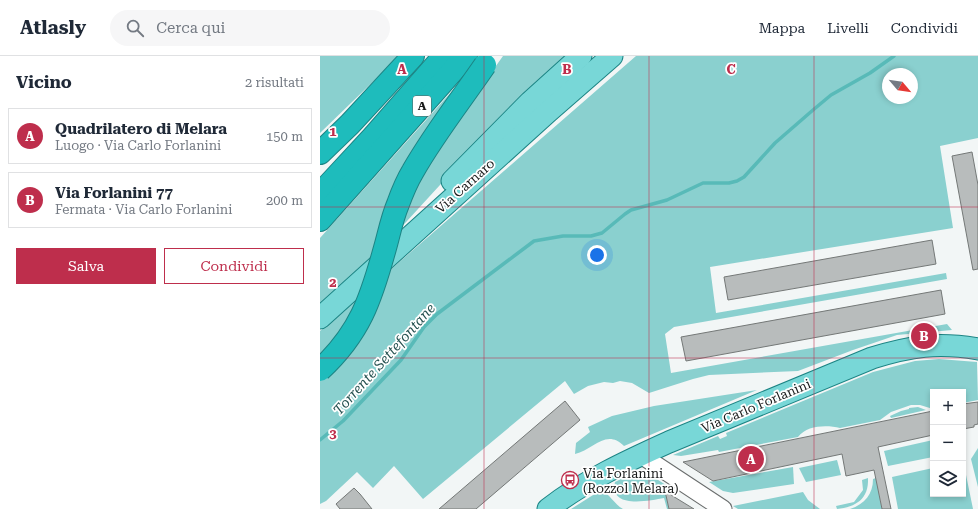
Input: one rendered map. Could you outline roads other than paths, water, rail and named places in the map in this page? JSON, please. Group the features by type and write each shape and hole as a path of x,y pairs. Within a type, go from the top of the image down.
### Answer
{"highway":[{"path":"320,153 350,124 413,56"},
{"path":"320,370 333,358 350,338 364,312 375,283 397,206 412,171 442,126 469,60"},
{"name":"A","path":"320,194 469,60"},
{"name":"A","path":"320,220 380,141"}],"main road":[{"path":"397,248 426,209 474,158 525,107 581,56"},
{"name":"Via Carnaro","path":"320,318 612,56"},
{"path":"548,112 546,102 550,90 559,76"},
{"name":"Via Carlo Forlanini","path":"548,509 570,493 616,467 641,455 872,358 903,349 920,346 951,345 978,349"}],"street":[{"path":"641,455 724,509"}],"waterway":[{"name":"Torrente Settefontane","path":"320,440 343,421 401,360 424,327 437,314 534,241 563,236 591,236 602,233 631,210 667,200 703,183 729,183 737,181 744,177 775,143 831,95 870,73 894,56"}],"place":[{"name":"Via Forlanini 77","path":"924,336"},
{"name":"Quadrilatero di Melara","path":"751,459"},
{"name":"Via Forlanini (Rozzol Melara)","path":"570,480"}]}
